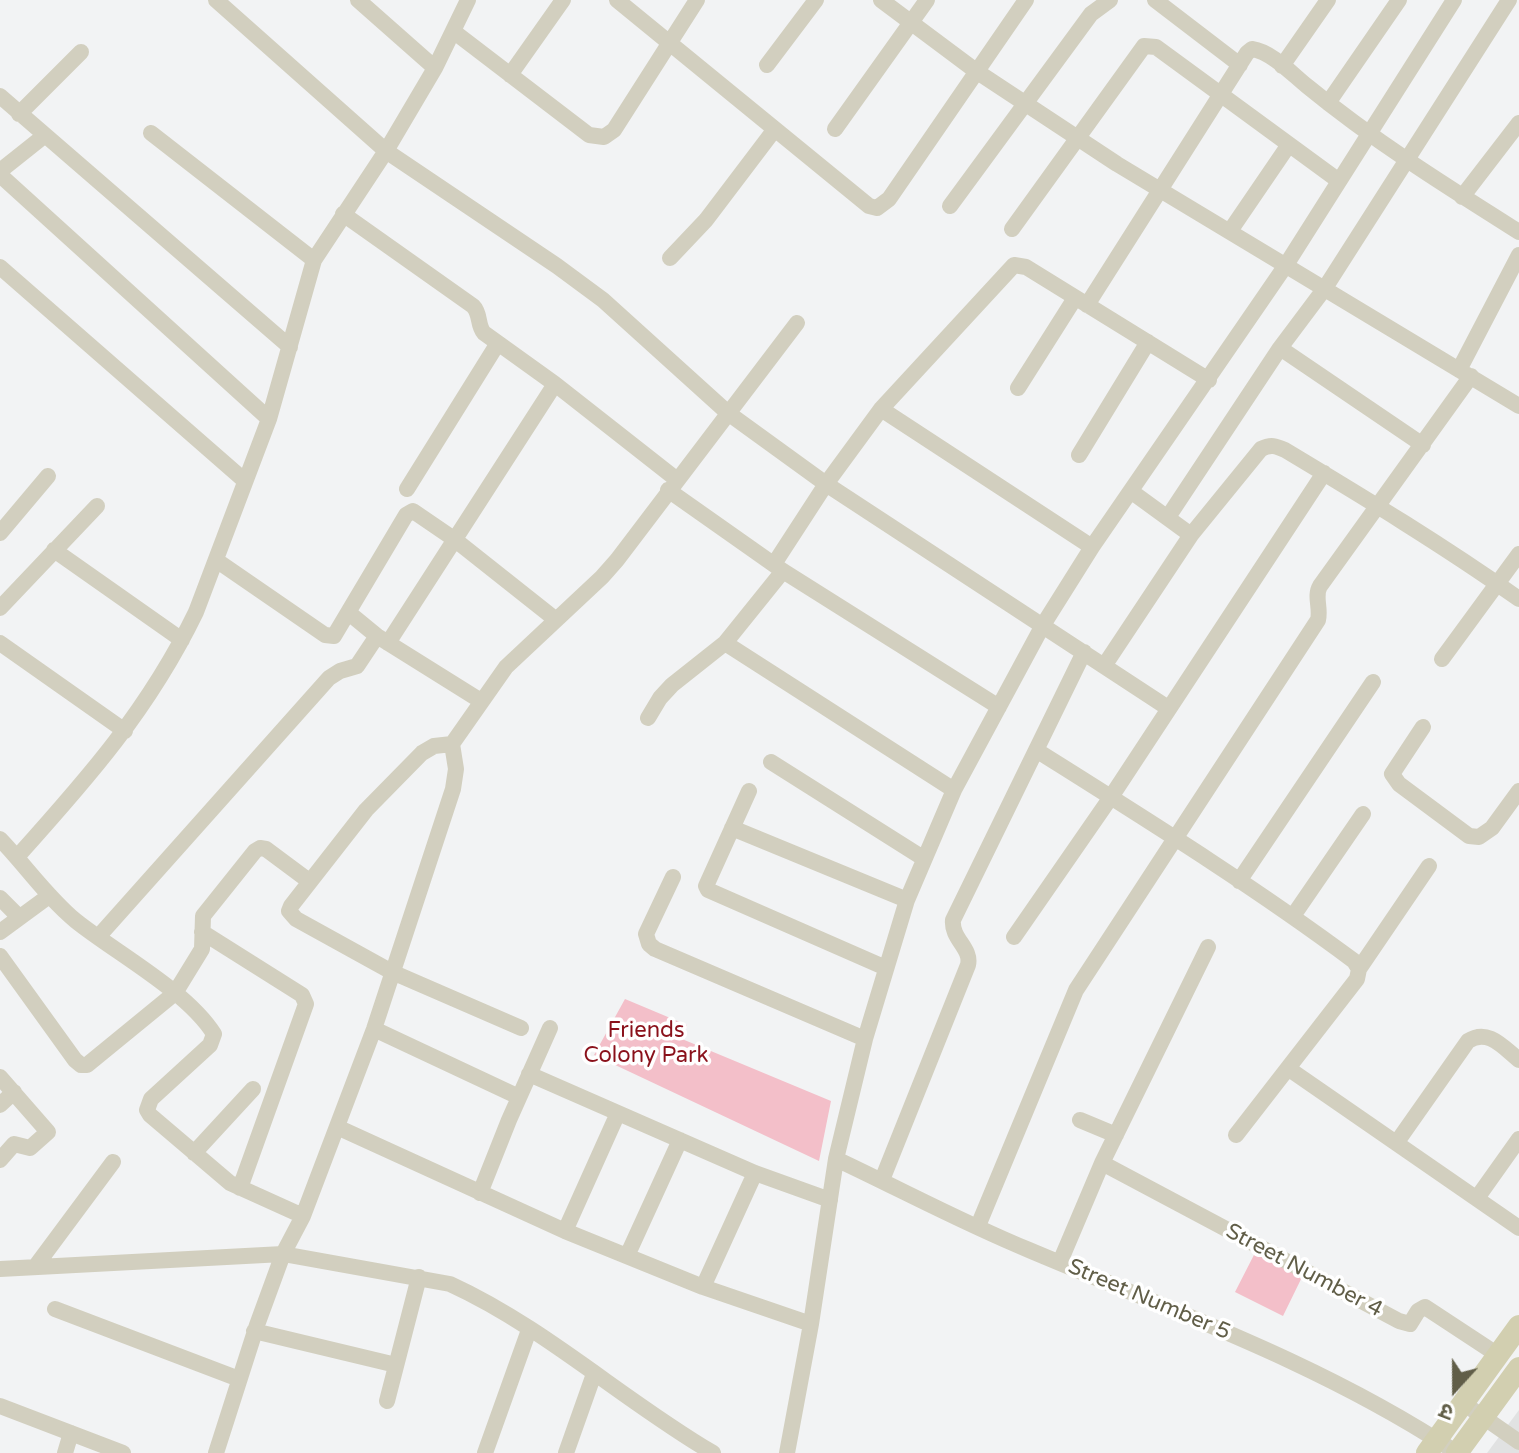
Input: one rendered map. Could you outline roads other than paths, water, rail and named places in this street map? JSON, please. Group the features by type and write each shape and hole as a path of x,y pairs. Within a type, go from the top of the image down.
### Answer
{"main road":[{"path":"1432,1446 1519,1326"},
{"path":"1457,1453 1519,1368"}],"street":[{"path":"216,0 386,151 603,300 728,413 826,484 1168,708"},
{"path":"358,0 435,68"},
{"path":"17,857 86,781 125,731 182,640 269,419 314,260 386,151 435,68 468,0"},
{"path":"510,75 563,0"},
{"path":"617,0 869,206 877,208 889,199 1026,0"},
{"path":"453,31 589,135 604,137 614,130 697,0"},
{"path":"767,65 816,0"},
{"path":"881,0 976,71 1078,139 1519,406"},
{"path":"835,129 927,0"},
{"path":"950,206 1091,14 1110,0"},
{"path":"1155,0 1240,65"},
{"path":"1282,66 1328,0"},
{"path":"1328,103 1399,0"},
{"path":"787,1453 811,1324 836,1159 865,1039 907,900 954,790 1043,625 1092,547 1286,265 1454,0"},
{"path":"1168,517 1280,348 1325,288 1509,0"},
{"path":"1012,229 1144,46 1156,47 1339,181"},
{"path":"1018,388 1159,189 1252,49 1261,51 1282,66 1404,160 1519,232"},
{"path":"19,114 81,52"},
{"path":"0,96 290,347"},
{"path":"1462,197 1519,123"},
{"path":"670,258 706,220 775,129"},
{"path":"151,133 314,260"},
{"path":"44,136 0,173 269,419"},
{"path":"1230,231 1288,146"},
{"path":"343,214 473,306 482,331 555,384 672,485 779,568 999,707"},
{"path":"978,1226 1076,990 1318,620 1317,590 1423,445 1465,373 1519,255"},
{"path":"648,718 672,685 725,643 779,568 826,484 881,409 1014,265 1026,267 1209,380"},
{"path":"0,267 245,481"},
{"path":"216,1453 254,1331 283,1254 303,1216 374,1029 453,789 456,769 452,744 506,667 602,577 797,323"},
{"path":"1079,455 1148,342"},
{"path":"407,489 498,343"},
{"path":"1280,348 1423,445"},
{"path":"98,937 329,678 357,666 382,639 454,539 555,384"},
{"path":"881,409 1092,547"},
{"path":"1104,666 1191,535 1261,449 1267,446 1285,450 1377,505 1519,599"},
{"path":"1014,937 1111,797 1324,473"},
{"path":"0,533 48,476"},
{"path":"1132,492 1191,535"},
{"path":"0,608 97,506"},
{"path":"216,560 329,637 337,633 409,512 418,513 555,619"},
{"path":"54,550 182,640"},
{"path":"1442,659 1519,554"},
{"path":"349,613 382,639 481,701"},
{"path":"0,643 125,731"},
{"path":"725,643 954,790"},
{"path":"882,1180 968,965 969,955 954,934 953,920 1084,652"},
{"path":"1239,881 1373,682"},
{"path":"1423,727 1392,774 1399,784 1469,836 1479,837 1492,828 1519,791"},
{"path":"452,744 434,746 422,753 366,810 289,911 291,915 392,972 521,1028"},
{"path":"1036,750 1175,835 1293,916 1354,961 1359,969"},
{"path":"771,762 923,858"},
{"path":"749,791 706,886 708,890 886,968"},
{"path":"1293,916 1363,814"},
{"path":"732,828 907,900"},
{"path":"0,839 49,896 98,937 175,993 211,1030 214,1039 151,1099 147,1110 150,1115 230,1183 303,1216"},
{"path":"0,956 81,1065 87,1065 175,993 202,949 203,916 260,848 271,852 309,881"},
{"path":"1236,1135 1357,979 1359,969 1429,866"},
{"path":"673,877 646,934 649,944 865,1039"},
{"path":"0,932 49,896"},
{"path":"0,898 19,917"},
{"path":"202,932 302,995 306,1004 240,1188"},
{"path":"1060,1262 1102,1163 1208,947"},
{"path":"480,1193 550,1028"},
{"path":"374,1029 519,1097"},
{"path":"1397,1142 1468,1041 1482,1034 1519,1060"},
{"path":"1289,1069 1519,1228"},
{"path":"529,1074 755,1173 830,1200"},
{"path":"0,1077 48,1132 30,1148 14,1144 0,1160"},
{"path":"194,1153 253,1089"},
{"path":"0,1105 14,1092"},
{"path":"565,1231 618,1113"},
{"path":"1080,1120 1116,1135"},
{"path":"337,1127 565,1231 703,1287 811,1324"},
{"path":"1477,1198 1519,1139"},
{"path":"627,1256 680,1140"},
{"name":"Street Number 5","path":"836,1159 978,1226 1190,1316 1337,1384 1432,1446 1457,1453"},
{"path":"35,1267 113,1162"},
{"name":"Street Number 4","path":"1102,1163 1399,1321 1410,1324 1418,1311 1425,1307 1498,1355"},
{"path":"703,1287 755,1173"},
{"path":"0,1269 283,1254 450,1284 529,1330 713,1453"},
{"path":"387,1401 419,1277"},
{"path":"55,1309 239,1379"},
{"path":"485,1453 529,1330"},
{"path":"254,1331 396,1365"},
{"path":"566,1453 594,1374"},
{"path":"1463,1403 1519,1442"},
{"path":"0,1406 123,1453"},
{"path":"65,1453 71,1433"}],"park label":[{"name":"Friends Colony Park","path":"646,1044"}]}
